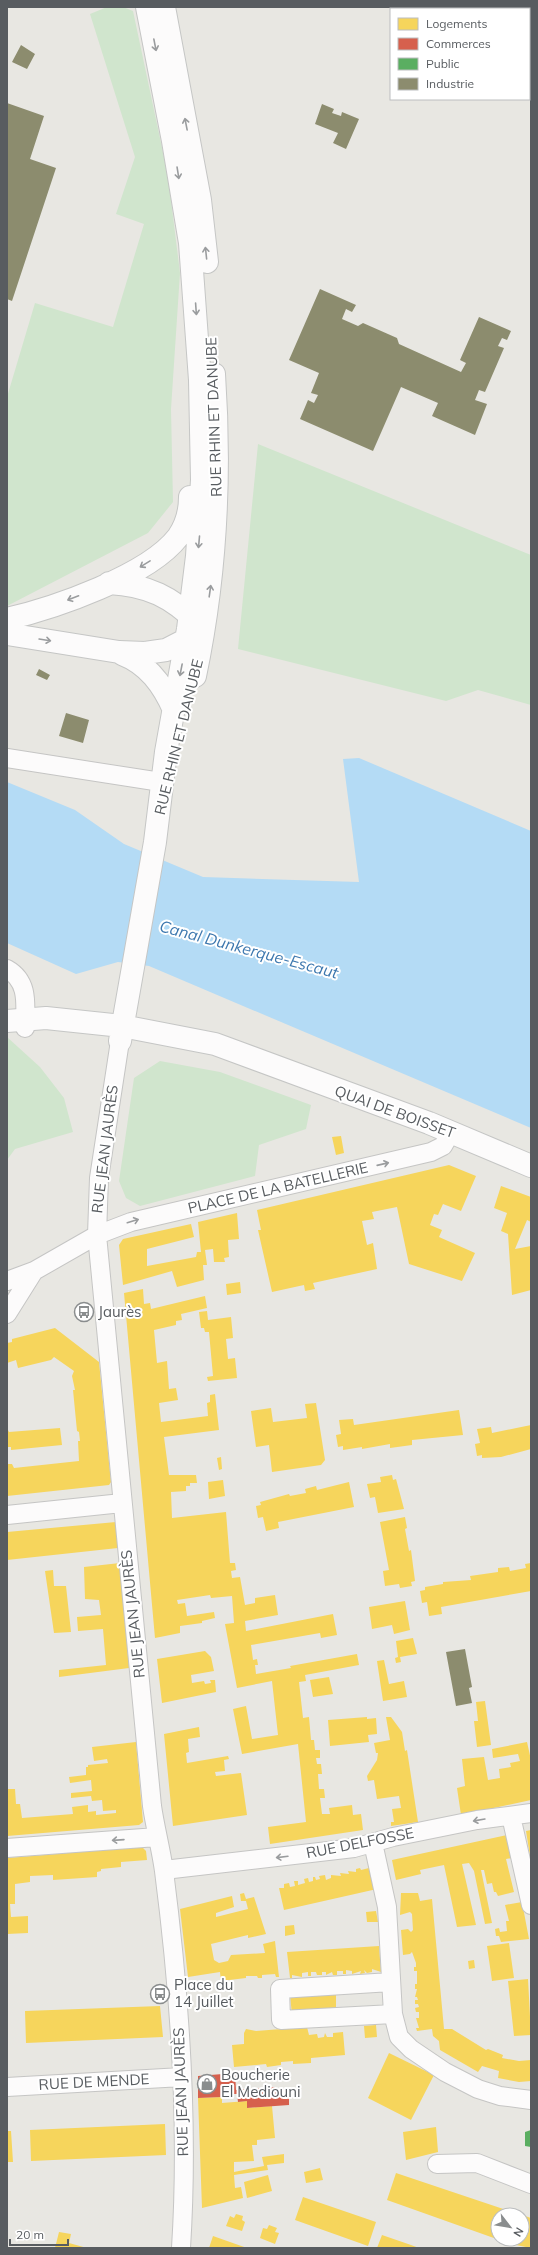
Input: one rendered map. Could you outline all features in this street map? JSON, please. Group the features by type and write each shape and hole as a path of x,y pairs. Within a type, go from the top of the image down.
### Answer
{"main road":[{"name":"RUE RHIN ET DANUBE","path":"147,7 173,141 190,243 201,405 201,502 194,628 179,753 157,834"},
{"name":"RUE RHIN ET DANUBE","path":"157,834 161,782 174,710 194,628 214,558 217,498 217,417 212,337 200,200 164,7"},
{"path":"7,619 27,614 74,598 109,583 152,560 172,543 185,526 190,508 192,449 201,405"},
{"path":"7,634 119,652 161,652 194,628 171,600 132,584 109,583"},
{"path":"119,652 141,665 156,678 174,710"},
{"name":"RUE JEAN JAURÈS","path":"121,1034 157,834"},
{"name":"QUAI DE BOISSET","path":"16,1023 46,1018 121,1034 215,1044 235,1050 257,1061 451,1132 531,1166"}],"street":[{"path":"7,758 161,782"},
{"path":"7,969 16,976 24,989 16,1023"},
{"name":"RUE JEAN JAURÈS","path":"121,1034 99,1178 96,1206 97,1235 152,1806 164,1870 181,2045 184,2191 182,2248"},
{"name":"PLACE DE LA BATELLERIE","path":"7,1281 34,1270 97,1235 144,1218 431,1152 443,1146 451,1132"},
{"path":"7,1314 34,1270"},
{"path":"7,1515 122,1503"},
{"name":"RUE DELFOSSE","path":"164,1870 354,1848 477,1820 531,1813"},
{"path":"511,1816 531,1905"},
{"path":"7,1848 157,1837"},
{"path":"373,1843 387,1907 393,2014 400,2037 411,2049 445,2072 478,2089 500,2096 531,2100"},
{"path":"391,1982 280,1989 280,2007 281,2020 393,2014"},
{"name":"RUE DE MENDE","path":"7,2087 182,2077"},
{"path":"436,2164 476,2163 531,2184"}],"green space":[{"path":"107,7 123,7 133,11 168,176 180,273 171,409 173,502 148,533 7,606 7,397 35,303 113,327 144,224 116,214 135,157 90,14"},
{"path":"258,444 531,555 531,705 478,690 446,701 238,649"},
{"path":"7,1037 40,1067 64,1098 73,1132 15,1149 7,1160"},
{"path":"160,1061 220,1072 311,1105 306,1129 259,1145 255,1176 140,1206 126,1198 119,1181 134,1078"}],"water":[{"name":"Canal Dunkerque-Escaut","path":"359,758 531,831 531,1128 149,966 118,962 76,974 7,943 7,782 75,810 124,844 203,877 359,882 343,759"}],"building: Logements":[{"path":"341,1136 344,1153 336,1155 332,1137"},
{"path":"449,1165 476,1176 461,1211 443,1204 438,1215 434,1214 430,1225 442,1230 439,1237 475,1253 462,1281 409,1264 397,1207 372,1212 374,1219 362,1221 367,1245 373,1243 377,1269 313,1283 315,1289 305,1291 304,1285 272,1292 258,1230 261,1230 257,1210"},
{"path":"501,1186 531,1197 531,1222 527,1220 515,1249 531,1246 531,1290 512,1295 508,1234 501,1231 507,1213 494,1208"},
{"path":"237,1213 239,1239 228,1240 229,1257 224,1258 225,1262 214,1262 213,1249 205,1250 207,1265 203,1265 204,1280 177,1287 172,1271 123,1285 119,1245 123,1239 191,1224 194,1237 147,1249 147,1266 196,1257 197,1252 201,1252 198,1222"},
{"path":"240,1282 241,1293 227,1295 226,1284"},
{"path":"143,1289 144,1304 150,1303 151,1309 205,1296 207,1308 181,1314 182,1320 176,1321 176,1325 154,1330 157,1363 167,1361 169,1389 176,1388 178,1400 159,1403 161,1422 208,1416 207,1403 210,1402 210,1395 215,1394 219,1430 164,1437 169,1475 196,1475 197,1483 190,1483 190,1486 186,1486 186,1491 171,1492 172,1518 226,1512 230,1563 235,1563 236,1570 231,1571 232,1578 240,1577 245,1605 255,1603 255,1598 275,1595 278,1615 245,1621 246,1631 333,1614 337,1635 321,1638 320,1633 251,1645 253,1660 257,1659 258,1665 255,1665 256,1674 291,1668 290,1666 357,1654 359,1665 305,1675 306,1681 299,1682 303,1718 309,1717 311,1740 314,1740 315,1750 320,1750 320,1758 316,1758 317,1764 321,1764 322,1774 318,1774 319,1789 324,1789 325,1798 320,1798 322,1814 330,1814 329,1808 352,1805 353,1815 361,1814 363,1830 270,1844 268,1827 306,1822 298,1744 242,1754 233,1709 246,1706 252,1739 278,1735 272,1681 237,1688 225,1624 234,1623 232,1596 211,1598 210,1595 177,1600 178,1604 185,1603 187,1616 214,1612 215,1618 202,1621 202,1623 180,1626 180,1633 155,1638 124,1293"},
{"path":"207,1311 208,1320 231,1317 233,1338 226,1339 228,1359 235,1358 237,1378 208,1381 207,1377 213,1376 209,1332 205,1332 204,1328 201,1328 199,1312"},
{"path":"55,1328 99,1362 111,1482 109,1485 7,1496 7,1464 12,1464 14,1468 79,1461 78,1441 80,1441 79,1432 77,1431 73,1390 75,1390 72,1376 74,1371 54,1357 51,1360 18,1368 16,1360 7,1363 7,1343 12,1342 12,1339"},
{"path":"316,1403 325,1460 321,1465 272,1472 269,1445 256,1447 251,1411 271,1408 273,1422 307,1418 305,1404"},
{"path":"459,1410 463,1435 412,1440 412,1445 390,1448 390,1444 362,1449 362,1447 343,1450 343,1446 338,1447 336,1435 341,1434 339,1420 353,1419 354,1425"},
{"path":"531,1425 531,1449 501,1457 482,1458 482,1455 477,1456 475,1444 480,1443 477,1429 491,1427 492,1433"},
{"path":"7,1428 9,1432 60,1428 62,1445 11,1450 11,1447 7,1447"},
{"path":"221,1457 222,1469 219,1470 217,1458"},
{"path":"392,1475 393,1480 396,1479 404,1509 378,1513 375,1497 370,1498 367,1484 381,1482 380,1477"},
{"path":"223,1480 225,1496 209,1499 208,1482"},
{"path":"349,1482 354,1507 278,1522 279,1528 266,1531 263,1517 258,1518 256,1506 261,1505 260,1502 289,1494 290,1496 306,1493 305,1489 316,1486 317,1490"},
{"path":"405,1517 407,1528 405,1529 409,1551 411,1550 415,1581 411,1582 412,1586 400,1588 399,1584 385,1586 383,1571 389,1570 380,1522"},
{"path":"116,1522 118,1548 7,1560 7,1532"},
{"path":"120,1563 129,1668 59,1677 59,1670 106,1665 103,1629 78,1631 77,1617 101,1615 99,1600 85,1599 84,1567"},
{"path":"531,1563 531,1591 441,1607 442,1614 429,1616 427,1602 422,1603 420,1591 425,1590 425,1587 443,1584 443,1582 471,1580 470,1576 498,1572 498,1568 509,1567 510,1571 526,1568 525,1564"},
{"path":"53,1570 54,1586 66,1586 71,1632 54,1633 45,1571"},
{"path":"405,1601 410,1630 394,1634 392,1625 372,1629 369,1607"},
{"path":"413,1638 417,1654 400,1657 401,1662 396,1663 395,1658 398,1657 396,1641"},
{"path":"205,1651 211,1657 214,1671 191,1675 192,1683 204,1681 205,1684 211,1683 210,1680 215,1680 216,1692 162,1703 157,1659"},
{"path":"384,1660 389,1684 404,1681 407,1697 383,1701 377,1661"},
{"path":"329,1677 333,1694 313,1697 310,1680"},
{"path":"485,1701 491,1745 477,1747 474,1721 478,1721 476,1702"},
{"path":"367,1717 367,1719 376,1718 377,1734 368,1735 369,1742 330,1746 328,1720"},
{"path":"386,1717 391,1717 402,1732 405,1751 407,1750 418,1822 391,1826 391,1822 394,1822 392,1809 401,1808 399,1796 377,1799 374,1780 368,1781 367,1776 377,1760 378,1753 376,1753 374,1743 390,1740"},
{"path":"199,1727 200,1737 188,1739 189,1752 186,1753 187,1763 228,1756 229,1759 224,1760 225,1771 215,1772 216,1776 241,1773 247,1815 173,1826 164,1734"},
{"path":"136,1742 143,1822 139,1825 7,1836 7,1789 15,1789 16,1804 20,1804 22,1818 73,1814 72,1807 88,1805 88,1812 96,1811 96,1815 116,1813 116,1810 103,1811 102,1800 92,1801 91,1796 71,1798 71,1793 92,1791 91,1780 70,1783 69,1777 86,1775 86,1767 88,1767 88,1765 108,1763 107,1759 94,1761 92,1747"},
{"path":"527,1742 531,1760 531,1800 461,1815 457,1788 465,1786 462,1759 484,1757 488,1780 500,1778 499,1769 511,1767 510,1763 520,1761 518,1754 493,1758 492,1749"},
{"path":"531,1830 531,1856 530,1856 526,1831"},
{"path":"507,1835 512,1858 506,1859 514,1892 498,1896 496,1892 494,1892 492,1883 487,1884 484,1870 481,1870 492,1923 485,1924 474,1871 469,1863 462,1864 476,1925 457,1927 444,1865 420,1870 421,1874 396,1880 392,1860"},
{"path":"142,1847 146,1851 147,1860 121,1862 121,1867 101,1869 101,1871 97,1872 97,1877 53,1880 53,1875 30,1876 30,1882 15,1884 15,1904 10,1904 11,1917 28,1916 28,1933 7,1934 7,1858"},
{"path":"369,1866 377,1889 284,1910 279,1888 284,1888 284,1884 289,1883 290,1887 295,1886 294,1881 298,1881 298,1885 305,1883 304,1879 308,1878 309,1882 313,1881 313,1877 315,1877 316,1880 320,1879 319,1876 325,1875 326,1880 331,1878 331,1875 341,1876 340,1873 349,1874 348,1871 356,1872 356,1869 360,1868 361,1870 369,1868"},
{"path":"244,1893 246,1899 254,1897 266,1934 248,1938 248,1935 211,1944 214,1960 219,1963 228,1961 231,1955 265,1953 263,1944 275,1941 279,1977 276,1977 275,1974 262,1975 262,1978 258,1978 257,1976 246,1976 246,1978 221,1981 220,1972 188,1977 180,1909 232,1896 234,1907 216,1913 216,1917 248,1909 246,1901 241,1901 240,1894"},
{"path":"401,1893 418,1893 420,1901 432,1899 444,2029 452,2029 486,2050 488,2049 503,2055 502,2058 519,2061 531,2060 531,2081 519,2082 498,2078 499,2071 482,2066 478,2072 440,2050 439,2041 433,2036 432,2029 417,2031 416,2028 419,2028 416,2018 419,2018 419,2012 416,2012 415,2008 419,2007 418,2004 415,2004 415,2000 418,2000 417,1997 415,1997 417,1989 415,1989 415,1984 417,1984 417,1971 414,1971 414,1967 416,1967 416,1963 412,1952 410,1954 403,1955 401,1930 408,1929 411,1932 413,1930 412,1914 410,1912 400,1915"},
{"path":"522,1902 529,1939 501,1942 499,1936 496,1936 495,1929 499,1928 500,1932 507,1931 506,1921 509,1921 505,1905"},
{"path":"376,1911 378,1922 367,1922 366,1912"},
{"path":"294,1925 295,1934 285,1936 285,1926"},
{"path":"509,1943 514,1978 492,1981 487,1946"},
{"path":"379,1946 381,1972 372,1969 372,1972 367,1973 364,1970 365,1973 360,1974 361,1971 352,1974 352,1971 346,1970 346,1974 343,1974 343,1971 337,1971 337,1975 333,1975 332,1972 326,1975 326,1972 322,1972 322,1975 317,1975 316,1972 311,1972 311,1976 308,1976 308,1972 302,1973 302,1977 292,1975 292,1978 290,1978 287,1952"},
{"path":"474,1960 475,1968 469,1969 468,1961"},
{"path":"528,1979 531,2035 514,2036 508,1981"},
{"path":"336,1992 336,2012 292,2015 290,1995"},
{"path":"160,2006 163,2037 26,2043 25,2011"},
{"path":"376,2025 377,2037 365,2038 364,2026"},
{"path":"307,2027 309,2035 317,2034 318,2038 324,2037 325,2033 327,2037 333,2037 333,2033 343,2032 345,2055 311,2058 311,2063 293,2064 293,2061 281,2062 281,2065 267,2067 266,2064 234,2067 232,2045 244,2044 244,2033 246,2029 256,2031"},
{"path":"389,2053 434,2075 411,2120 368,2098"},
{"path":"222,2097 222,2103 247,2101 247,2108 272,2106 275,2138 257,2140 257,2145 252,2145 254,2161 234,2162 234,2172 264,2166 262,2157 284,2154 284,2163 267,2165 268,2170 234,2175 235,2188 241,2187 243,2198 202,2208 198,2098"},
{"path":"165,2124 166,2155 31,2161 30,2130"},
{"path":"436,2127 438,2152 406,2160 403,2132"},
{"path":"7,2131 11,2131 13,2162 7,2162"},
{"path":"320,2168 323,2180 306,2183 304,2172"},
{"path":"396,2173 497,2207 490,2207 490,2237 387,2200"},
{"path":"268,2175 272,2191 247,2198 244,2182"},
{"path":"303,2197 376,2222 368,2246 295,2220"},
{"path":"236,2214 243,2216 242,2220 245,2222 242,2231 226,2226 230,2216 234,2218"},
{"path":"530,2218 531,2218 531,2248 526,2247 530,2247"},
{"path":"269,2225 277,2228 275,2232 279,2233 275,2244 260,2238 263,2228 267,2229"},
{"path":"59,2232 71,2234 69,2243 87,2248 55,2248"},
{"path":"382,2235 411,2245 419,2248 377,2248"},
{"path":"213,2236 247,2248 209,2248"}],"building: Commerces":[{"path":"235,2073 236,2090 275,2087 276,2097 289,2096 289,2105 247,2108 247,2101 238,2102 237,2094 229,2094 229,2092 221,2092 222,2097 198,2098 198,2076"}],"building: Public":[{"path":"531,2130 531,2147 525,2146 525,2132"}],"building: Industrie":[{"path":"21,45 35,54 27,69 12,62"},
{"path":"7,103 44,116 30,159 56,168 12,301 7,299"},
{"path":"322,104 334,109 332,113 341,116 342,112 359,119 346,149 333,143 338,133 315,124"},
{"path":"320,289 356,305 352,312 346,309 342,319 358,326 363,323 397,338 399,344 461,372 466,363 460,360 479,317 511,331 507,340 502,338 498,346 504,348 485,392 479,390 475,400 487,404 475,435 432,416 438,403 401,387 373,451 300,419 308,400 314,403 318,395 311,393 319,373 289,360"},
{"path":"39,669 50,675 47,680 36,675"},
{"path":"66,713 89,720 83,743 59,736"},
{"path":"465,1649 472,1687 469,1688 472,1703 456,1706 446,1652"}],"place":[{"name":"Jaurès","path":"84,1312"},
{"name":"Place du 14 Juillet","path":"160,1994"},
{"name":"Boucherie El Mediouni","path":"207,2084"}]}
